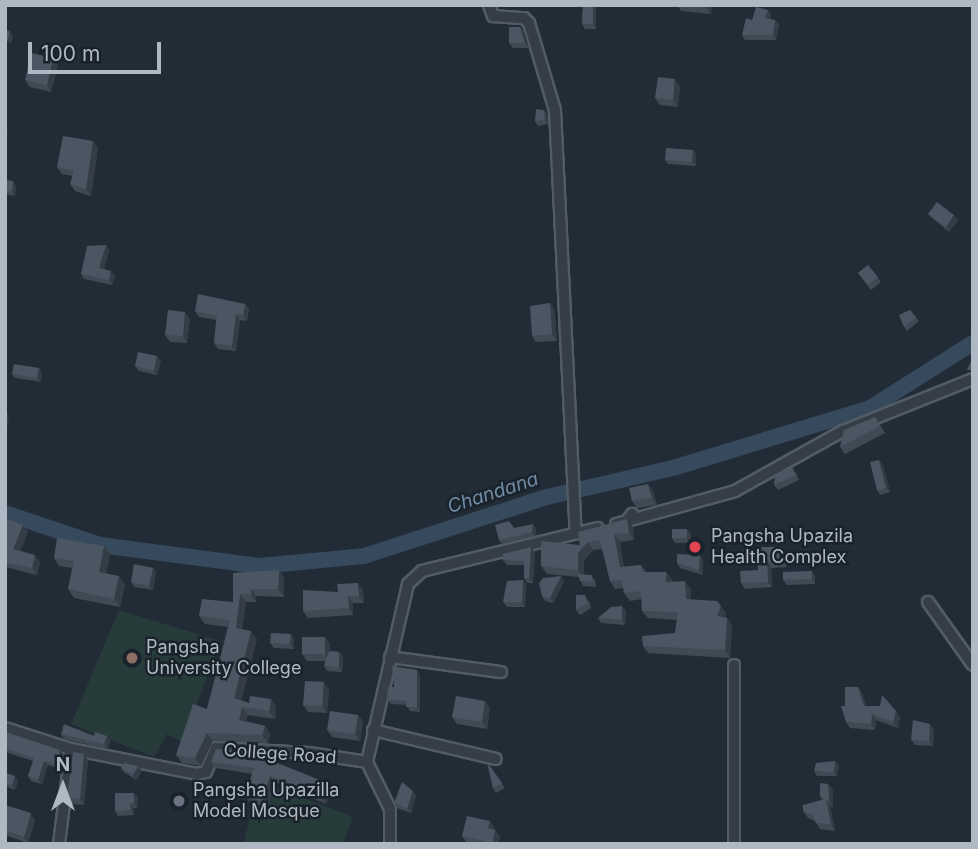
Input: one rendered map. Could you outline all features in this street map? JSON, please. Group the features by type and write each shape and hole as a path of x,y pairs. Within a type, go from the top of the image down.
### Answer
{"street":[{"path":"489,5 493,16 524,18 529,23 555,110 576,528"},
{"path":"391,843 390,809 367,762 408,584 422,571 576,528 735,491 843,431 973,379"},
{"path":"928,602 973,665"},
{"path":"390,657 501,672"},
{"path":"734,665 734,844"},
{"name":"College Road","path":"5,728 71,749 197,774 206,772 216,748 309,753 367,762"},
{"path":"373,730 496,760"},
{"path":"60,844 71,749"}],"green space":[{"path":"119,610 220,641 183,742 167,734 154,757 71,724"},
{"path":"273,786 353,817 343,844 244,844 251,811 263,811"}],"building":[{"path":"583,5 593,5 593,24 582,24"},
{"path":"756,7 768,10 765,18 775,20 773,35 742,35 746,18 752,20"},
{"path":"509,27 520,27 525,43 509,43"},
{"path":"5,30 10,31 8,41 5,40"},
{"path":"31,53 53,58 47,85 25,80"},
{"path":"658,77 675,79 673,100 655,98"},
{"path":"536,109 544,110 545,119 535,121"},
{"path":"63,136 93,141 86,189 70,184 74,171 57,167"},
{"path":"666,148 693,150 692,162 665,160"},
{"path":"5,180 13,181 12,191 5,190"},
{"path":"937,202 954,215 946,227 928,214"},
{"path":"106,245 99,268 111,271 109,280 81,274 87,246"},
{"path":"868,265 878,277 868,285 858,273"},
{"path":"198,294 245,304 243,315 236,314 232,346 214,343 217,316 195,311"},
{"path":"550,303 552,334 532,336 530,306"},
{"path":"168,310 185,312 183,336 165,335"},
{"path":"910,310 916,317 904,327 899,315"},
{"path":"138,352 157,356 154,371 135,366"},
{"path":"971,361 973,370 967,370"},
{"path":"14,364 39,368 37,378 12,374"},
{"path":"875,417 880,426 840,447 844,430"},
{"path":"879,460 886,488 877,490 870,462"},
{"path":"792,467 796,475 774,485 775,475"},
{"path":"648,484 652,498 632,501 629,488"},
{"path":"5,518 23,525 13,549 35,555 32,568 5,562"},
{"path":"627,519 629,533 614,534 620,567 641,565 642,572 666,572 666,582 685,581 686,599 717,601 721,606 717,616 727,618 725,650 643,646 642,636 675,633 678,612 642,611 641,591 624,593 622,580 610,581 600,540 588,542 578,553 578,570 541,566 541,541 580,545 578,532"},
{"path":"509,521 514,528 533,524 532,532 499,540 495,525"},
{"path":"672,529 687,529 687,538 672,538"},
{"path":"57,538 104,546 99,572 119,576 114,599 68,589 74,561 54,558"},
{"path":"531,547 529,578 524,578 524,561 503,560 503,554"},
{"path":"757,547 782,547 783,561 767,562 768,582 741,583 740,571 758,570"},
{"path":"677,554 700,555 699,570 677,563"},
{"path":"134,564 153,568 149,586 131,582"},
{"path":"279,570 278,589 251,589 251,594 240,594 236,628 251,631 234,698 249,703 250,696 271,699 269,711 242,707 239,720 265,726 262,735 207,733 195,758 176,755 193,704 207,709 230,620 199,616 202,599 233,602 233,573"},
{"path":"812,571 812,579 783,580 783,572"},
{"path":"578,574 592,575 593,582 580,581"},
{"path":"561,576 550,598 542,596 539,583 543,578"},
{"path":"523,580 522,602 503,602 507,581"},
{"path":"358,583 359,596 348,596 349,608 303,611 303,590 338,592 337,584"},
{"path":"576,595 585,595 588,603 576,610"},
{"path":"622,606 622,620 598,618 611,607"},
{"path":"271,633 291,634 290,644 270,643"},
{"path":"302,637 325,637 325,654 302,654"},
{"path":"329,651 339,652 339,667 324,666"},
{"path":"392,666 417,670 417,707 406,707 407,701 387,700 388,687 394,687"},
{"path":"305,681 324,682 322,706 303,705"},
{"path":"845,687 858,687 864,706 880,706 882,695 896,711 893,722 872,714 871,724 846,722 841,706 845,706"},
{"path":"456,696 485,701 482,722 452,717"},
{"path":"330,711 358,715 355,734 327,730"},
{"path":"913,720 930,724 929,741 911,740"},
{"path":"64,724 94,736 95,732 107,736 104,744 61,734"},
{"path":"5,732 60,750 58,764 44,761 38,780 28,776 34,758 5,748"},
{"path":"216,749 260,751 259,756 327,783 321,797 270,776 262,801 245,796 254,768 211,762"},
{"path":"73,752 84,754 80,799 67,798"},
{"path":"835,761 834,772 814,771 816,763"},
{"path":"487,762 502,783 493,788"},
{"path":"124,763 138,766 133,775 121,768"},
{"path":"6,773 15,776 12,785 5,783"},
{"path":"402,782 413,791 407,809 394,803"},
{"path":"820,783 828,784 829,801 826,800 831,824 816,823 813,815 803,811 803,805 825,799 820,796"},
{"path":"115,793 134,793 134,803 130,803 131,810 115,811"},
{"path":"5,805 31,813 24,837 5,830"},
{"path":"467,816 490,821 488,828 495,830 492,844 462,836"}],"waterway":[{"name":"Chandana","path":"5,513 100,545 259,566 364,556 547,497 673,468 870,408 973,343"}],"place":[{"name":"Pangsha Upazila Health Complex","path":"695,547"},
{"name":"Pangsha University College","path":"132,658"},
{"name":"Pangsha Upazilla Model Mosque","path":"179,801"}]}
